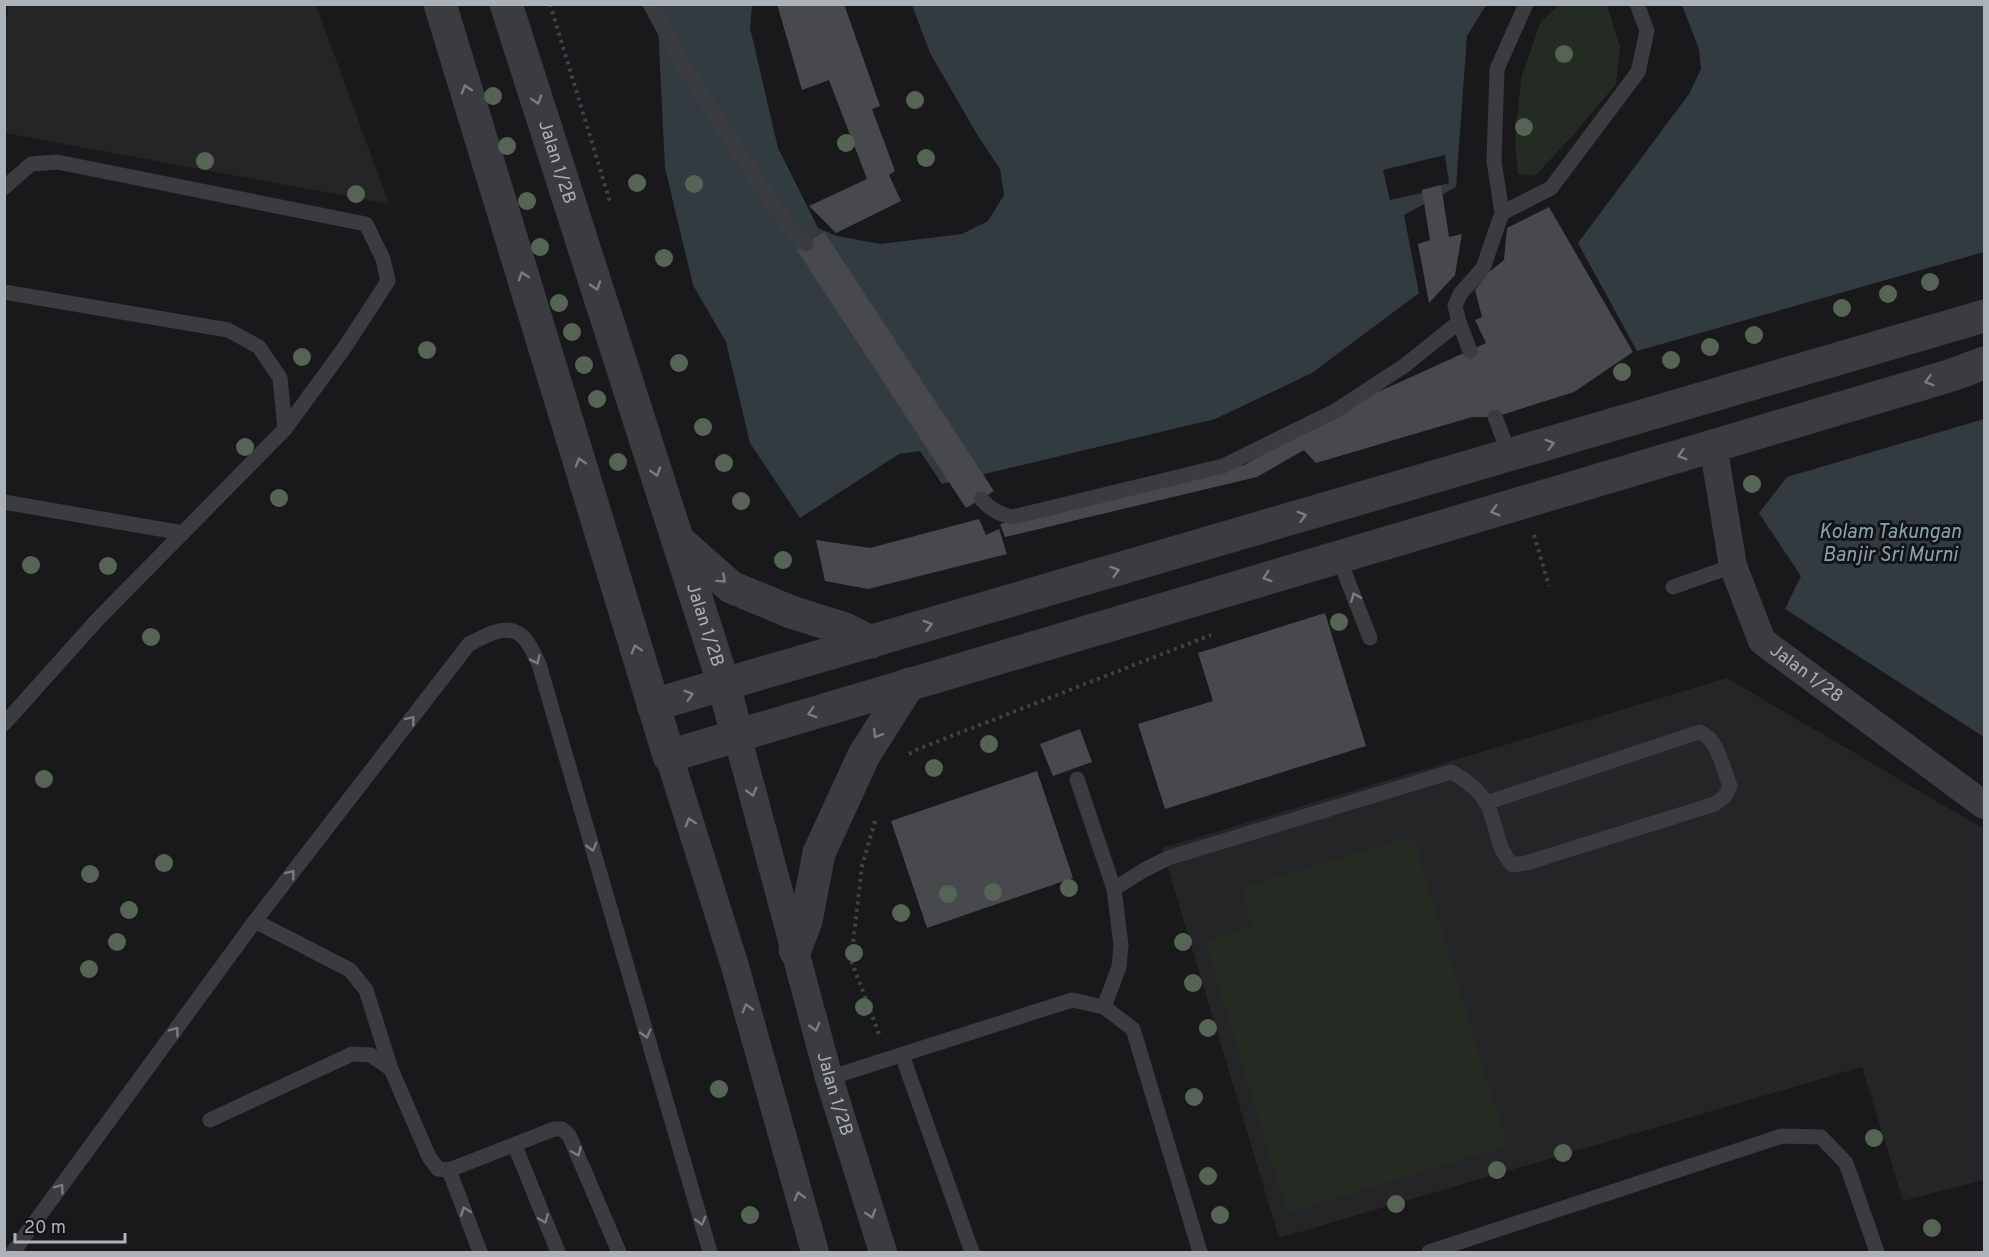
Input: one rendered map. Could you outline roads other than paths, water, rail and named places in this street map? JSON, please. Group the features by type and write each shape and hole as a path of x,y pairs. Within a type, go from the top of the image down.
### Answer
{"street":[{"path":"440,4 653,705 734,963 815,1252"},
{"name":"Jalan 1/2B","path":"506,4 724,685 829,1078 883,1252"},
{"path":"653,705 1984,316"},
{"path":"669,756 1941,378 1984,363"},
{"name":"Jalan 1/28","path":"1713,445 1733,567 1762,641 1984,805"},
{"path":"678,540 731,587 791,612 845,629 872,642"},
{"path":"795,950 806,921 819,853 864,755 909,684"}],"lane":[{"path":"650,4 683,65 777,211 789,228 806,244"},
{"path":"1470,351 1455,306 1460,294 1483,268 1502,213 1494,161 1497,69 1526,4"},
{"path":"1502,213 1551,188 1638,72 1647,31 1637,4"},
{"path":"4,188 31,164 57,162 366,224 383,259 388,281 345,347 285,429 97,620 4,724"},
{"path":"4,292 228,330 259,347 280,378 285,429"},
{"path":"981,499 1003,516 1013,517 1223,466 1335,411 1404,366 1459,322"},
{"path":"1495,417 1510,456"},
{"path":"4,502 183,533"},
{"path":"1338,556 1370,638"},
{"path":"1673,587 1733,567"},
{"path":"13,1252 255,921 469,644 493,631 510,631 524,637 539,664 710,1252"},
{"path":"1114,889 1168,858 1451,772 1463,777 1486,803 1504,856 1513,865 1526,863 1715,804 1725,796 1730,786 1712,741 1706,734 1699,732 1486,803"},
{"path":"1077,779 1114,889 1121,945 1119,967 1104,1007"},
{"path":"255,921 350,970 366,990 391,1069 429,1157 438,1168 449,1170 554,1129 562,1129 569,1135 619,1252"},
{"path":"829,1078 1072,999 1104,1007 1133,1029 1200,1252"},
{"path":"210,1120 352,1054 371,1055 391,1069"},
{"path":"896,1057 972,1252"},
{"path":"1429,1252 1782,1136 1821,1137 1846,1163 1877,1252"},
{"path":"515,1146 558,1252"},
{"path":"449,1170 480,1252"}],"water":[{"path":"657,5 752,5 750,28 778,148 818,228 837,236 880,244 962,234 988,221 1004,195 1000,169 930,53 912,5 1486,5 1467,36 1456,187 1404,215 1419,293 1312,373 1215,419 942,484 920,451 899,454 800,518 750,443 726,342 693,285 665,168"},
{"path":"1682,5 1984,5 1984,252 1637,351 1578,243 1689,94 1701,69 1699,49"},
{"name":"Kolam Takungan Banjir Sri Murni","path":"1984,419 1984,737 1785,609 1801,576 1759,513 1787,477"}]}
